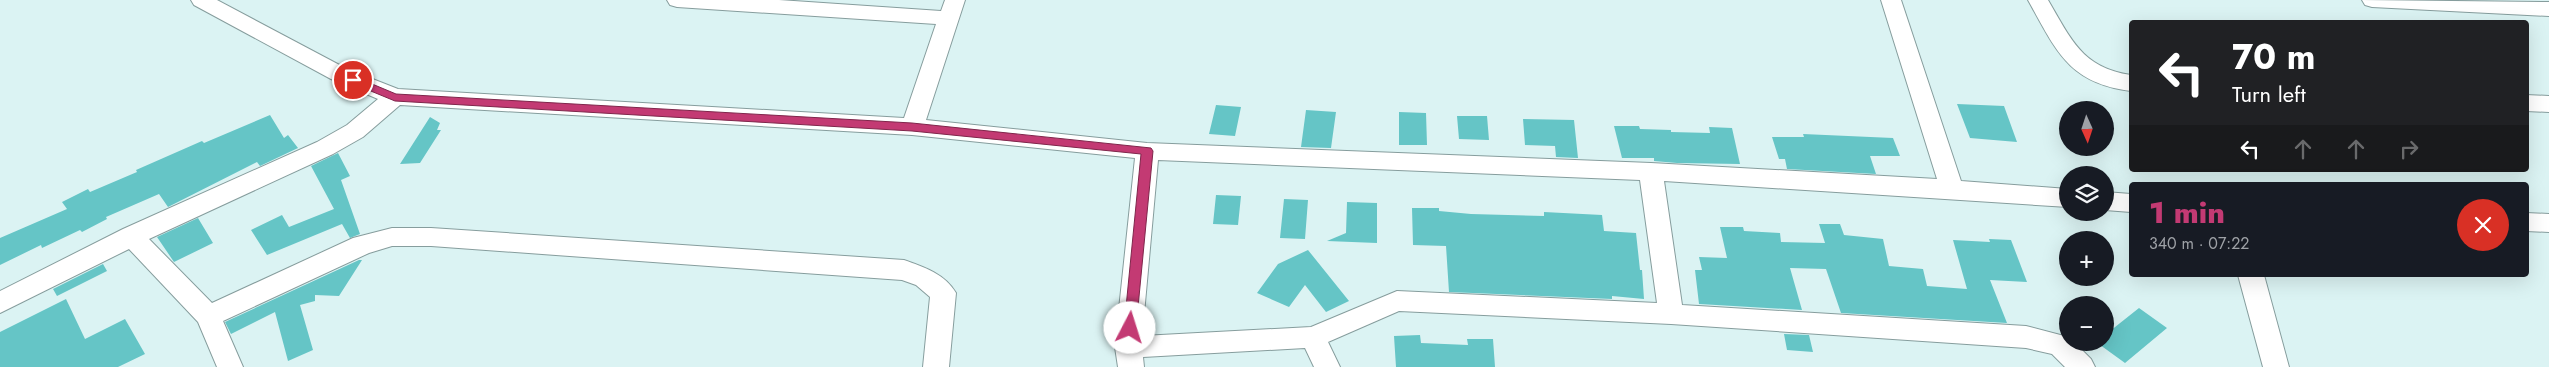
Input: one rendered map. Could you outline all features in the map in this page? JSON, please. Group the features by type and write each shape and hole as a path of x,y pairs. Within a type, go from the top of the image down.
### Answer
{"street":[{"path":"201,0 339,74 395,97 912,127 1147,151 1651,172 1952,189 2059,197"},
{"path":"676,0 951,9 912,127"},
{"path":"1891,0 1952,189"},
{"path":"2038,0 2073,59 2100,76 2129,83"},
{"path":"2372,0 2549,9"},
{"path":"0,302 132,236 325,148 355,131 395,97"},
{"path":"2529,103 2549,104"},
{"path":"1147,151 1130,357 1313,337 1397,300 1671,314 2026,337 2060,345 2082,367"},
{"path":"1651,172 1671,314"},
{"path":"2114,202 2129,203"},
{"path":"2529,222 2549,223"},
{"path":"132,236 208,316 230,367"},
{"path":"208,316 362,245 392,237 432,237 904,270 925,278 943,293 936,367"},
{"path":"2251,277 2276,367"},
{"path":"1313,337 1327,367"}],"building":[{"path":"1957,104 2004,106 2017,142 1970,138"},
{"path":"1216,105 1241,107 1235,136 1209,134"},
{"path":"1306,110 1336,112 1331,148 1301,147"},
{"path":"1399,112 1426,113 1427,145 1399,145"},
{"path":"270,115 284,138 288,135 298,148 260,166 257,162 168,207 159,194 106,217 107,219 82,232 80,230 42,248 41,245 0,265 0,238 67,209 62,202 88,189 90,192 137,172 136,170 202,141 204,143"},
{"path":"1457,116 1487,116 1489,140 1459,139"},
{"path":"430,117 440,123 437,130 441,130 420,163 400,164"},
{"path":"1523,119 1574,120 1578,158 1556,157 1555,146 1525,145"},
{"path":"1614,126 1639,126 1640,129 1671,130 1671,132 1710,133 1709,127 1732,128 1740,164 1677,163 1654,161 1654,158 1622,158"},
{"path":"1803,134 1893,138 1900,156 1870,156 1876,174 1787,169 1785,159 1779,159 1772,137 1804,137"},
{"path":"338,153 350,176 341,180 360,234 350,238 342,224 267,255 251,230 282,215 289,227 334,209 311,166"},
{"path":"1216,195 1241,196 1238,225 1213,224"},
{"path":"1284,199 1308,200 1305,239 1280,238"},
{"path":"1347,202 1377,203 1377,243 1327,241 1346,233"},
{"path":"1412,208 1439,208 1439,211 1471,214 1544,216 1544,212 1602,215 1604,231 1636,233 1640,270 1642,270 1644,299 1612,296 1612,299 1449,292 1446,246 1413,245"},
{"path":"198,218 213,243 174,262 157,237"},
{"path":"1819,224 1840,224 1844,235 1883,239 1889,266 1923,269 1927,286 1967,289 1953,240 1990,242 1989,239 2011,240 2027,282 1990,280 2007,323 1841,313 1826,269 1790,268 1802,310 1699,304 1695,270 1702,270 1699,257 1727,258 1720,227 1743,227 1744,231 1780,233 1781,242 1825,243"},
{"path":"1308,250 1349,301 1326,312 1305,285 1289,307 1257,293 1278,264"},
{"path":"362,260 339,296 315,295 315,301 300,305 313,350 288,361 275,312 231,334 225,322"},
{"path":"103,264 107,271 57,296 53,289"},
{"path":"66,299 85,339 125,319 145,354 118,367 0,367 0,332"},
{"path":"2139,308 2167,328 2125,363 2108,351 2114,351 2114,328"},
{"path":"1784,334 1809,335 1813,352 1787,350"},
{"path":"1420,335 1421,343 1468,345 1467,339 1493,339 1495,367 1396,367 1394,336"}],"route":[{"path":"353,80 395,97 912,127 1147,151 1130,328"}]}
